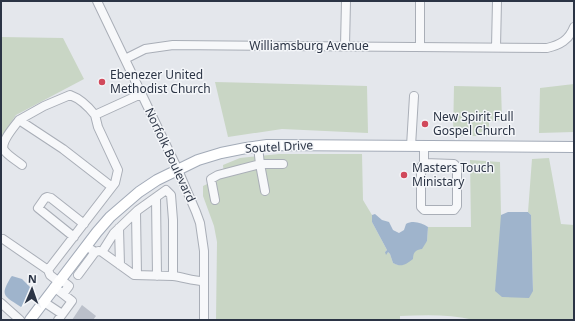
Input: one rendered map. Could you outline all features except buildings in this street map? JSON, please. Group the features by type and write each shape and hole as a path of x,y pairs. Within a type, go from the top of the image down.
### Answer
{"main road":[{"name":"Soutel Drive","path":"30,320 110,217 139,192 157,180 198,160 220,153 246,148 282,145 574,147"}],"street":[{"name":"Norfolk Boulevard","path":"97,1 192,200 200,223 204,250 204,320"},
{"path":"345,46 346,1"},
{"path":"420,1 420,47"},
{"path":"496,47 497,1"},
{"name":"Williamsburg Avenue","path":"125,59 145,49 163,46 547,48 566,40 574,27"},
{"path":"95,115 141,94"},
{"path":"22,165 4,151 2,147 3,141 19,120 44,106 70,95 79,99 95,115 98,127 118,170 115,183 48,270"},
{"path":"411,146 414,96"},
{"path":"19,120 63,149 112,187"},
{"path":"424,146 424,163 421,167 421,207 424,210 454,210 457,206 457,167 454,164 424,163"},
{"path":"258,147 265,191"},
{"path":"215,200 210,179 218,175 260,164 283,164"},
{"path":"78,275 119,228 136,212 166,190 172,195 173,276"},
{"path":"139,192 146,204"},
{"path":"74,237 38,208 45,198 51,198 84,224"},
{"path":"156,198 156,276"},
{"path":"136,212 137,275"},
{"path":"119,228 120,265"},
{"path":"3,239 48,270 50,275 58,283 63,294 72,301 60,317 44,302"},
{"path":"86,246 120,265 134,275 173,276 188,278 194,281 204,281"},
{"path":"1,303 20,320"}],"green space":[{"path":"1,37 63,38 84,79 16,115 1,137"},
{"path":"215,82 367,86 368,133 282,129 228,137"},
{"path":"574,84 574,132 539,133 540,88"},
{"path":"454,86 501,87 502,120 489,121 489,136 453,136"},
{"path":"279,154 362,154 363,200 372,215 372,222 387,250 385,252 390,254 393,263 398,265 427,241 428,227 471,227 470,160 500,162 501,215 533,291 531,215 528,212 532,159 549,158 561,224 574,225 574,320 474,320 428,315 400,316 400,320 216,320 217,242 214,226 203,196 203,186 224,176 223,165 240,158"}],"water":[{"path":"508,212 528,212 531,215 533,291 529,298 502,297 495,291 501,215"},
{"path":"375,214 382,220 389,222 393,230 399,233 404,230 406,224 412,222 420,223 428,227 427,241 422,249 415,252 413,259 406,264 399,265 393,263 388,252 386,255 385,252 387,250 372,222 372,215"},
{"path":"12,276 22,279 33,290 27,302 21,307 5,295 5,288"}],"place":[{"name":"Ebenezer United Methodist Church","path":"102,82"},
{"name":"New Spirit Full Gospel Church","path":"425,124"},
{"name":"Masters Touch Ministary","path":"404,175"}]}
